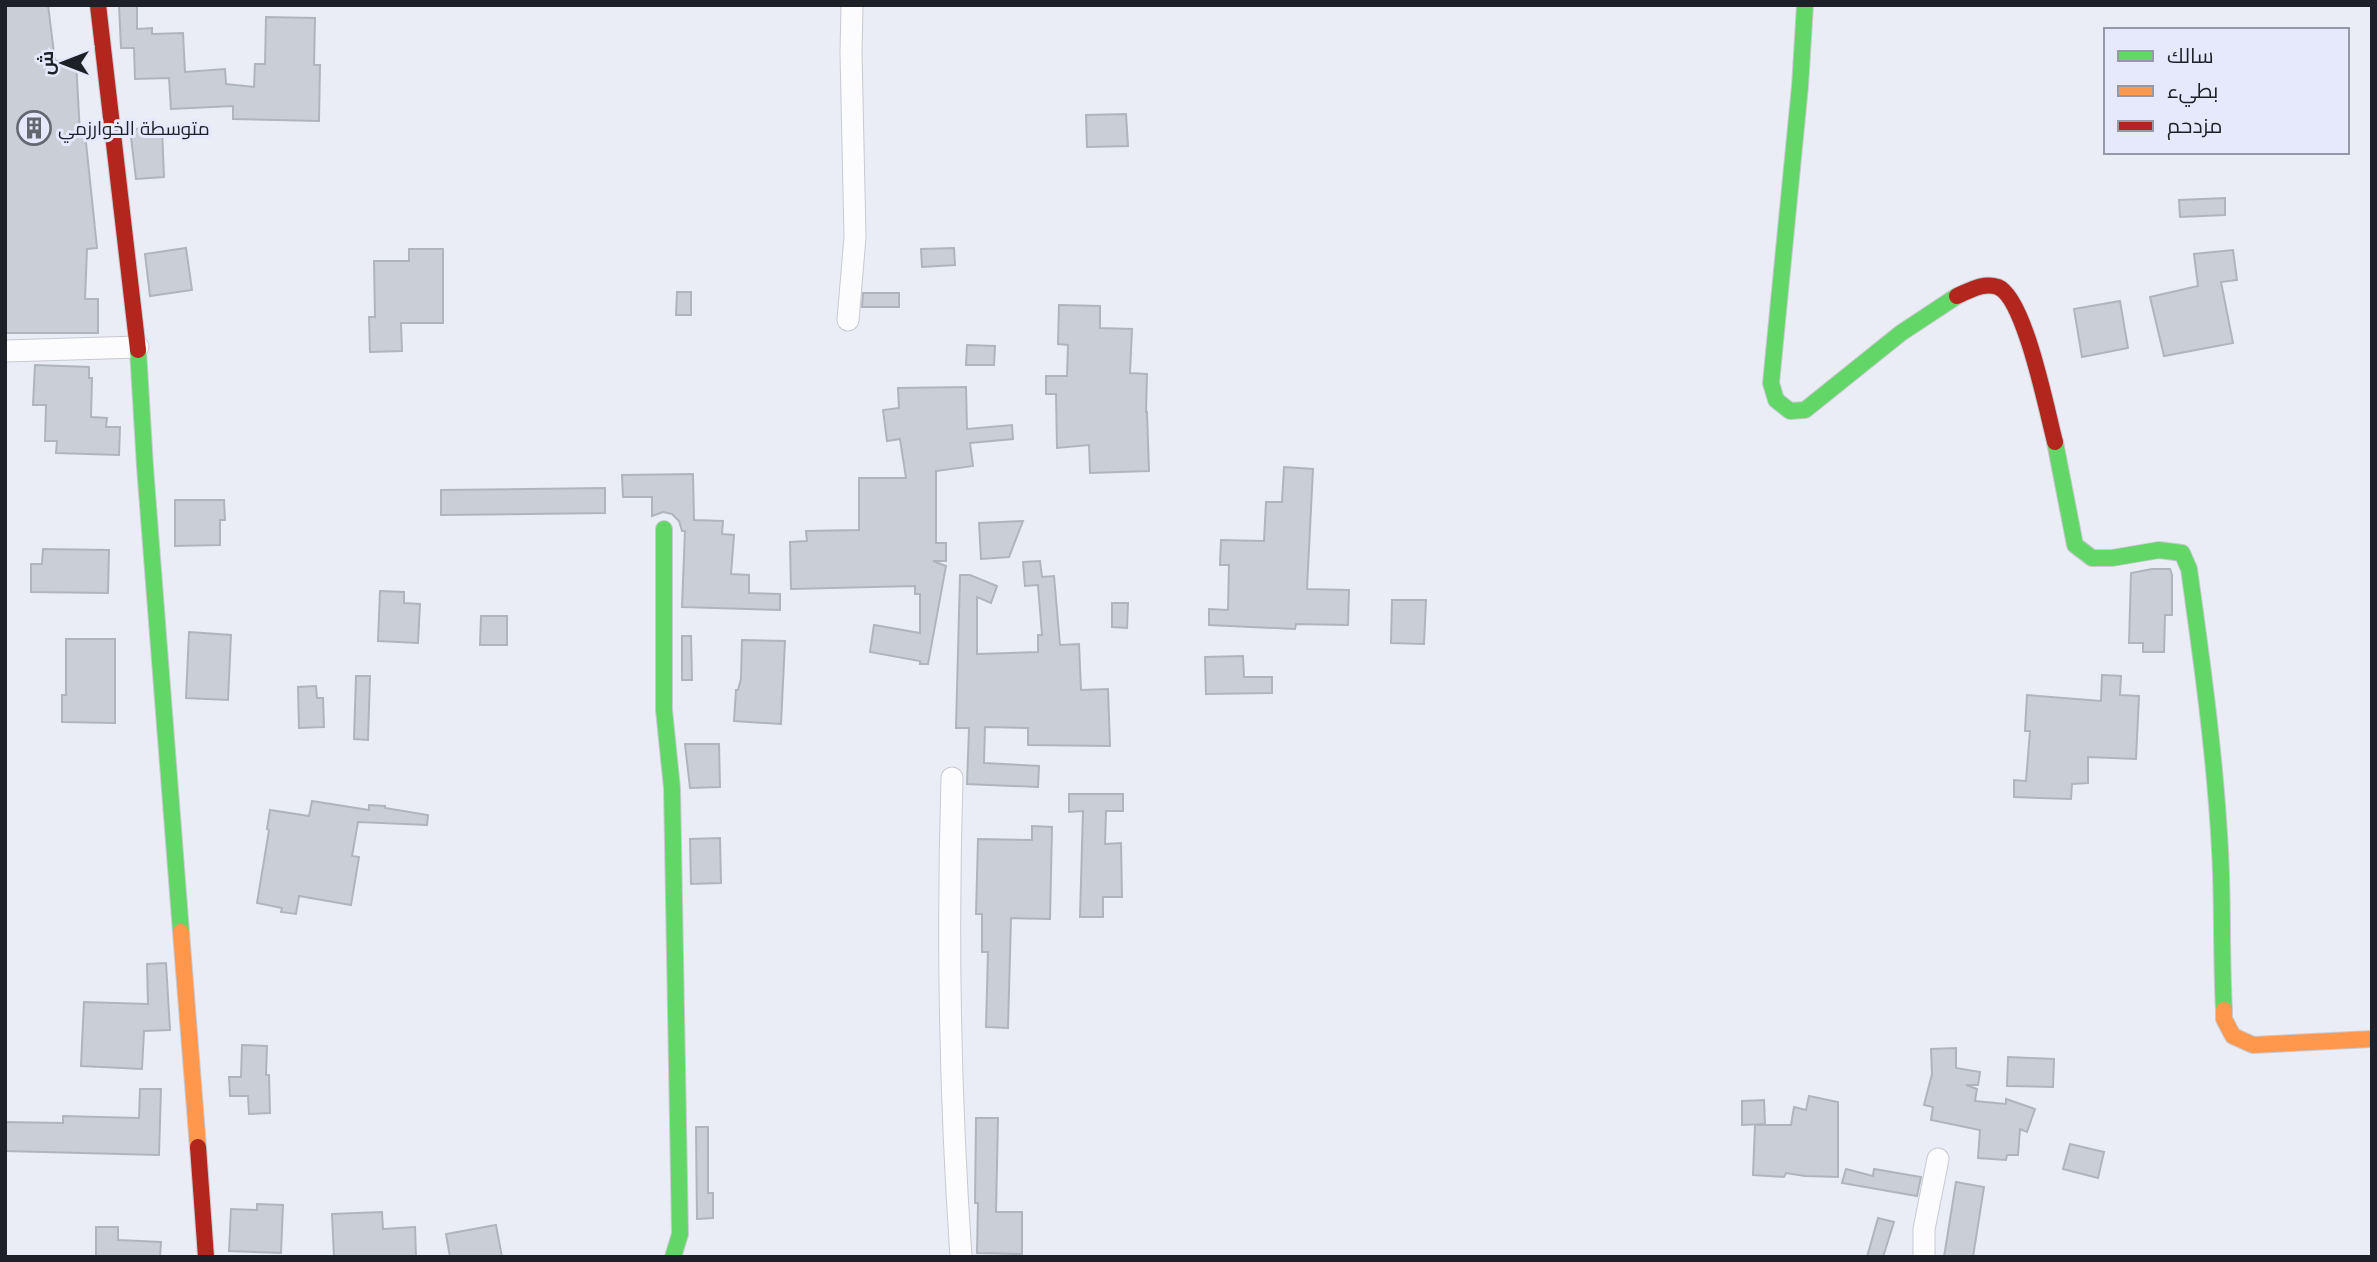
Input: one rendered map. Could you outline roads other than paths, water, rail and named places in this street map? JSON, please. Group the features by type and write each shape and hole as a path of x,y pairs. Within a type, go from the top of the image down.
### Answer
{"street":[{"path":"98,5 138,347 206,1257"},
{"path":"848,320 855,237 852,5"},
{"path":"1805,5 1799,100 1770,383 1776,400 1790,411 1805,410 1901,333 1956,296 1985,284 2001,288 2014,303 2024,324 2060,461 2075,545 2092,558 2112,558 2159,550 2182,553 2189,569 2204,676 2220,852 2224,1019 2233,1036 2253,1045 2372,1039"},
{"path":"5,351 138,347"},
{"path":"664,529 664,710 672,789 680,1234 673,1257"},
{"path":"952,778 948,902 952,1126 961,1257"},
{"path":"1924,1257 1923,1229 1938,1159"}],"place":[{"name":"متوسطة الخوارزمي","path":"34,128"}]}
